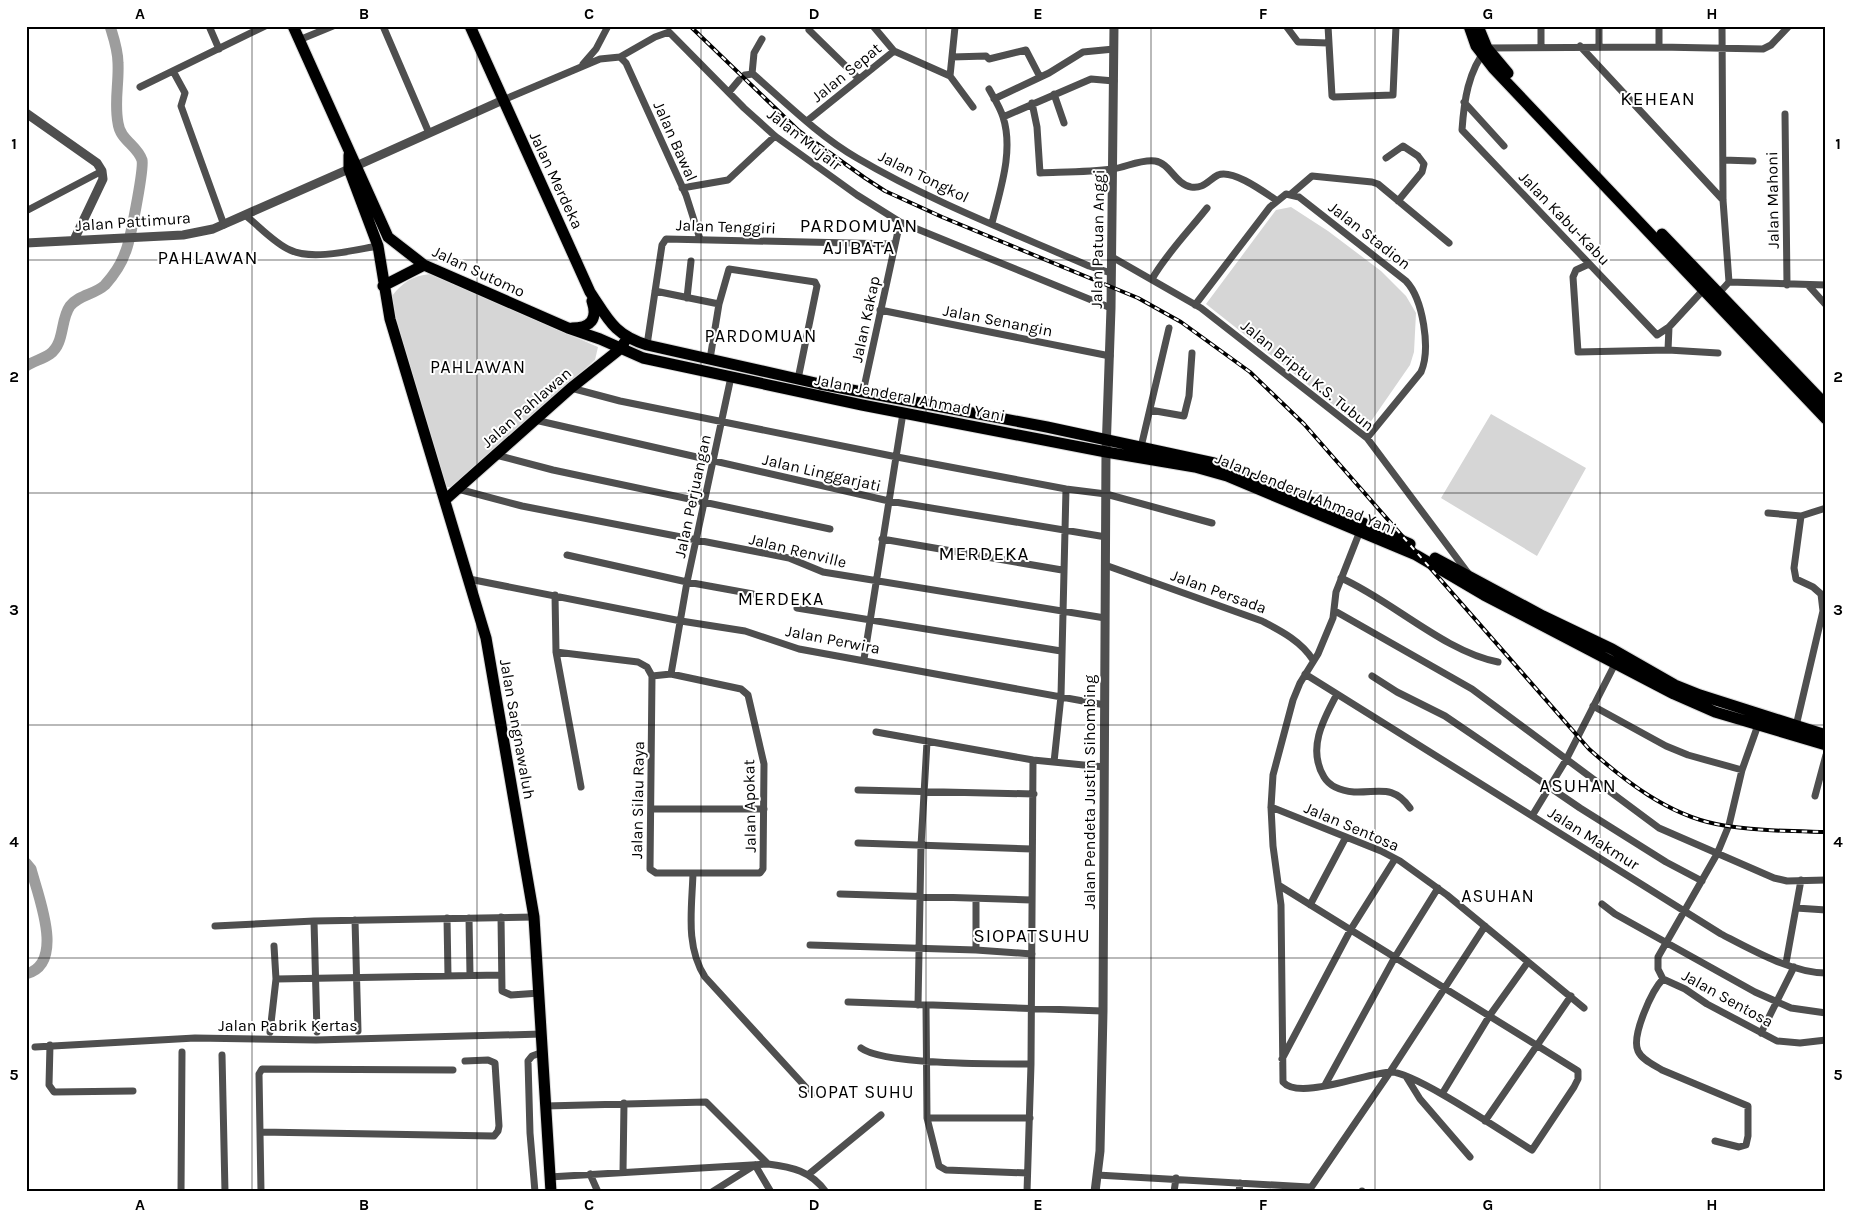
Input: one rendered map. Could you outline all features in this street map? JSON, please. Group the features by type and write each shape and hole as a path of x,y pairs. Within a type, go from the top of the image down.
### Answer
{"main road":[{"name":"Jalan Sutomo","path":"293,26 348,154 378,246"},
{"name":"Jalan Merdeka","path":"470,26 590,292 608,319 627,339"},
{"path":"1469,26 1484,51 1506,71 1707,286 1826,419"},
{"path":"1478,26 1484,51"},
{"name":"Jalan Sutomo","path":"353,168 388,237 424,265 620,349"},
{"name":"Jalan Sangnawaluh","path":"378,246 383,286 390,319 486,638 534,917 540,994 550,1192"},
{"path":"383,286 424,265"},
{"path":"1707,286 1719,293 1826,405"},
{"path":"568,328 581,328 593,322 596,315 590,292"},
{"name":"Jalan Pahlawan","path":"445,500 571,388 620,349 627,339"},
{"name":"Jalan Jenderal Ahmad Yani","path":"627,339 798,379 819,390 908,414 1106,452 1228,472"},
{"name":"Jalan Jenderal Ahmad Yani","path":"620,349 644,358 727,376 819,390 863,392 1007,419 1141,447 1228,472 1406,542 1471,576 1638,670"},
{"path":"726,362 727,376"},
{"path":"908,414 917,401"},
{"path":"1004,433 1007,419"},
{"name":"Jalan Jenderal Ahmad Yani","path":"1266,488 1421,557 1504,606 1616,662 1675,685 1701,701 1758,725 1826,745"},
{"name":"Jalan Jenderal Ahmad Yani","path":"1701,701 1826,734"}],"street":[{"path":"209,26 219,49"},
{"path":"140,87 266,26"},
{"path":"299,40 333,26"},
{"path":"383,26 429,133"},
{"path":"581,67 596,49 608,26"},
{"path":"873,26 894,51"},
{"name":"Jalan Patuan Anggi","path":"1106,452 1112,257 1114,26"},
{"path":"1286,26 1298,42 1328,43"},
{"path":"1328,26 1333,97 1391,97 1395,92 1396,26"},
{"path":"1540,26 1541,47"},
{"path":"1600,26 1600,47"},
{"path":"1659,47 1660,26"},
{"path":"1719,293 1729,282 1723,200 1722,26"},
{"path":"1780,26 1780,36"},
{"path":"1484,51 1580,46 1763,49 1774,48 1780,36 1789,26"},
{"path":"950,76 955,27"},
{"path":"809,30 860,79"},
{"name":"Jalan Mujair","path":"503,100 600,59 620,57 655,37 669,32 776,136 857,195 900,222 1111,308"},
{"path":"729,92 746,77 754,52 762,39"},
{"path":"1580,46 1723,200"},
{"path":"994,99 1040,77 1084,52 1114,49"},
{"path":"952,57 986,56 989,59 1026,50 1040,77"},
{"name":"Jalan Sepat","path":"808,121 894,51 950,76 973,106"},
{"name":"Jalan Kabu-Kabu","path":"1484,51 1465,94 1462,130 1657,335 1669,327"},
{"name":"Jalan Bawal","path":"620,57 626,63 682,188 700,239"},
{"path":"173,71 184,93 181,106 224,225"},
{"name":"Jalan Tongkol","path":"746,77 856,157 918,191 1089,266 1111,273"},
{"path":"1003,117 1091,79 1114,81"},
{"path":"990,89 1003,117 1006,142 1004,174 992,223"},
{"path":"1054,94 1064,123"},
{"name":"Jalan Pattimura","path":"26,243 183,235 213,229 503,100"},
{"path":"1464,102 1504,146"},
{"path":"1032,103 1037,127 1040,173 1113,169 1154,161 1164,164 1172,176 1182,184 1193,187 1207,185 1216,176 1224,173 1249,182 1276,200"},
{"path":"26,114 97,163 102,171 103,179 74,240"},
{"name":"Jalan Mahoni","path":"1785,114 1788,285"},
{"path":"682,188 729,180 776,136"},
{"path":"1386,158 1403,146 1418,156 1424,164 1422,172 1398,201"},
{"path":"1723,160 1753,160"},
{"path":"26,211 102,171"},
{"path":"1195,305 1276,200 1286,194 1291,194 1308,178 1317,175 1372,182 1449,243"},
{"name":"Jalan Stadion","path":"1291,194 1299,198 1406,281 1418,299 1423,320 1425,353 1423,366 1367,438"},
{"path":"1152,279 1165,257 1177,247 1207,208"},
{"path":"244,215 289,250 300,254 331,253 378,246"},
{"name":"Jalan Kakap","path":"863,392 900,222"},
{"name":"Jalan Tenggiri","path":"647,345 663,241 669,238 895,244"},
{"name":"Jalan Briptu K.S. Tubun","path":"1112,257 1195,305 1367,438 1471,576"},
{"path":"687,298 691,261"},
{"path":"1589,264 1576,270 1573,277 1578,352 1668,350 1718,353"},
{"path":"710,359 719,304 728,270 732,268 816,283 798,379"},
{"path":"1729,282 1808,286 1826,285"},
{"path":"1668,350 1669,327 1707,286"},
{"path":"1808,286 1826,306"},
{"path":"655,291 719,304"},
{"name":"Jalan Senangin","path":"880,310 1110,356"},
{"path":"1141,447 1169,328"},
{"path":"1150,410 1184,416 1189,396 1192,353"},
{"name":"Jalan Perjuangan","path":"671,674 687,582 722,422 727,376"},
{"path":"571,388 722,422 897,457 1066,489 1106,494 1212,523"},
{"path":"864,660 882,539 897,457 908,414"},
{"name":"Jalan Linggarjati","path":"535,420 889,501 1106,537"},
{"name":"Jalan Pendeta Justin Sihombing","path":"1094,1192 1100,1151 1103,1011 1106,452"},
{"path":"496,455 553,470 830,529"},
{"name":"Jalan Renville","path":"458,489 522,506 696,542 789,558 823,572 1105,618"},
{"path":"1054,762 1061,696 1061,611 1066,489"},
{"path":"1768,513 1801,516 1826,508"},
{"path":"1796,726 1823,610 1821,594 1813,586 1796,579 1794,568 1801,516"},
{"path":"1280,886 1578,1071 1578,1079 1574,1087 1532,1150 1442,1094 1407,1077 1390,1072 1351,1082 1296,1088 1288,1087 1282,1077 1280,886 1273,846 1271,807 1273,775 1289,713 1305,674 1312,660 1318,654 1335,611 1334,599 1340,578 1360,531"},
{"path":"882,539 1062,570"},
{"path":"567,555 687,582 753,594"},
{"name":"Jalan Persada","path":"1105,565 1262,621 1281,630 1304,648 1312,660"},
{"path":"1340,578 1361,587 1451,643 1483,659 1498,662"},
{"name":"Jalan Perwira","path":"469,579 680,621 745,631 799,649 1105,705"},
{"path":"555,595 556,652 581,787"},
{"path":"798,608 1061,651"},
{"path":"1335,611 1456,679 1659,828 1774,878 1826,880"},
{"path":"556,652 638,662 647,667 652,676 671,674"},
{"path":"1532,816 1566,760 1616,662"},
{"name":"Jalan Apokat","path":"671,674 746,691 762,750 764,809 763,869 760,873 754,874"},
{"name":"Jalan Makmur","path":"1305,674 1721,934 1768,957 1794,967 1826,973"},
{"name":"Jalan Silau Raya","path":"652,676 650,867 652,871 754,874"},
{"path":"1372,676 1397,692 1445,716 1550,788 1666,862 1702,882"},
{"path":"1337,694 1327,713 1316,745 1315,757 1327,781 1335,787 1353,792 1393,792 1403,798 1410,808"},
{"path":"1593,706 1674,749 1742,770"},
{"name":"Jalan Sentosa","path":"1758,725 1742,770 1728,826 1702,882 1683,911 1658,962 1663,979 1685,989 1707,1004 1777,1041 1826,1040"},
{"path":"876,732 1033,760 1104,767"},
{"path":"927,742 921,846 920,949 927,1118 938,1165 941,1168 1027,1173"},
{"path":"1815,796 1826,755"},
{"path":"1027,1192 1032,1009 1033,760"},
{"path":"858,790 923,793 1034,794"},
{"name":"Jalan Sentosa","path":"1271,807 1395,859 1438,888 1584,1008"},
{"path":"652,809 764,809"},
{"path":"1310,905 1346,837"},
{"path":"858,843 1032,849"},
{"path":"1282,1060 1351,929 1395,859"},
{"path":"693,873 691,931 699,967 705,977 812,1094"},
{"path":"1786,963 1801,880"},
{"path":"1324,1086 1395,957 1438,888"},
{"path":"840,894 976,900 1031,900"},
{"path":"976,900 976,950"},
{"path":"1602,904 1615,914 1755,992 1777,1000 1791,1008 1826,1013"},
{"path":"1796,908 1826,910"},
{"path":"501,917 502,991 505,994 540,994"},
{"path":"215,926 314,921 534,917"},
{"path":"448,918 448,976"},
{"path":"469,918 470,975"},
{"path":"355,920 358,1031"},
{"path":"314,921 317,1032"},
{"path":"1097,1175 1176,1178 1308,1189 1390,1072 1485,926"},
{"path":"810,945 976,950 1032,954"},
{"path":"270,1032 276,979 274,946"},
{"path":"1442,1094 1490,1015 1528,962"},
{"path":"1762,1033 1794,967"},
{"path":"276,979 501,975"},
{"path":"1663,979 1651,995 1645,1010 1637,1044 1638,1051 1651,1064 1662,1070 1745,1105 1749,1109 1746,1145 1739,1147 1715,1141"},
{"path":"1485,1121 1536,1044 1571,996"},
{"path":"848,1002 1103,1011"},
{"name":"Jalan Pabrik Kertas","path":"35,1047 195,1038 316,1040 542,1034"},
{"path":"50,1045 49,1085 54,1092 133,1091"},
{"path":"861,1048 877,1056 925,1060 1031,1064"},
{"path":"181,1192 182,1052"},
{"path":"536,1192 530,1133 528,1061 532,1056 543,1052"},
{"path":"222,1054 225,1192"},
{"path":"260,1132 494,1136 499,1126 495,1063 488,1060 465,1061"},
{"path":"261,1192 259,1074 262,1069 453,1070"},
{"path":"1407,1077 1420,1099 1470,1157"},
{"path":"545,1106 706,1102 768,1164"},
{"path":"623,1172 624,1104"},
{"path":"808,1174 881,1115"},
{"path":"927,1118 1030,1118"},
{"path":"549,1177 768,1164 792,1167 808,1174 826,1192"},
{"path":"712,1192 755,1165"},
{"path":"755,1165 771,1192"},
{"path":"590,1174 598,1192"},
{"path":"1174,1192 1176,1178"},
{"path":"1239,1192 1240,1183"}],"shaded area":[{"path":"1291,207 1328,231 1381,271 1406,296 1416,313 1414,352 1410,365 1365,430 1206,304 1276,210"},
{"path":"430,274 598,347 595,360 451,487 446,487 393,310 392,296 400,287 408,280"},
{"path":"1491,414 1586,468 1537,556 1441,498"}],"waterway":[{"path":"26,366 47,356 55,349 70,306 78,299 101,288 108,282 121,262 130,236 139,191 142,160 119,129 116,108 118,58 110,26"},
{"path":"26,863 31,869 43,911 47,944 45,957 38,968 26,974"}],"railway":[{"path":"690,26 799,131 885,191 942,217 1138,298 1181,322 1250,372 1304,424 1589,749 1632,784 1681,813 1716,824 1784,831 1826,832"}],"district":[{"name":"KEHEAN","path":"1658,98"},
{"name":"PARDOMUAN AJIBATA","path":"859,236"},
{"name":"PAHLAWAN","path":"208,257"},
{"name":"PARDOMUAN","path":"761,336"},
{"name":"PAHLAWAN","path":"478,367"},
{"name":"MERDEKA","path":"984,553"},
{"name":"MERDEKA","path":"781,599"},
{"name":"ASUHAN","path":"1578,785"},
{"name":"ASUHAN","path":"1498,896"},
{"name":"SIOPATSUHU","path":"1032,935"},
{"name":"SIOPAT SUHU","path":"856,1092"}]}
